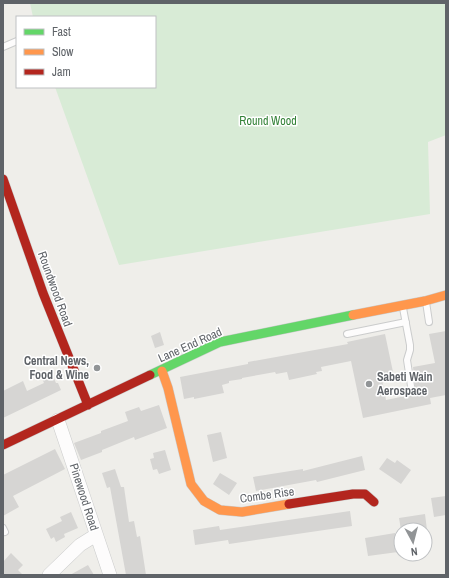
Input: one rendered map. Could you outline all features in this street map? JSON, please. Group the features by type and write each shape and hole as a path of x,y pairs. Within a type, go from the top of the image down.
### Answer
{"street":[{"name":"Roundwood Road","path":"3,179 68,359 88,405"},
{"name":"Lane End Road","path":"3,445 162,371 220,342 425,301 446,295"},
{"name":"Combe Rise","path":"162,371 168,388 191,484 204,501 220,510 242,512 352,494 365,494 374,502"},
{"name":"Pinewood Road","path":"58,420 110,575"},
{"path":"49,575 80,545 96,535"}],"lane":[{"path":"3,47 16,42"},
{"path":"425,301 429,322"},
{"path":"403,305 410,346 407,360 411,386"},
{"path":"347,334 406,322"}],"green space":[{"name":"Round Wood","path":"30,3 446,3 446,135 428,142 430,214 119,265 55,88 156,88 156,16 33,16"}],"building":[{"path":"446,331 446,395 430,398 431,404 363,418 351,361 321,367 322,371 316,372 317,374 289,380 287,372 276,374 275,372 242,378 229,381 229,383 222,385 224,393 194,399 194,397 184,399 180,377 248,364 248,362 348,344 347,342 385,334 393,372 381,375 386,400 415,394 413,367 435,363 429,334"},
{"path":"160,332 164,345 155,348 151,336"},
{"path":"51,372 61,390 3,418 3,391 23,381 27,391 44,383 41,376"},
{"path":"159,405 167,428 135,440 134,437 81,460 74,443 128,421 125,412 139,407 141,411"},
{"path":"221,432 227,458 213,462 207,435"},
{"path":"55,449 65,469 13,496 19,507 3,516 3,475"},
{"path":"165,450 171,470 159,474 157,469 153,470 150,459 154,458 153,453"},
{"path":"362,456 365,470 317,482 316,480 256,491 253,477 303,469 303,471"},
{"path":"387,458 395,463 397,460 411,470 401,484 379,469"},
{"path":"115,469 121,487 124,487 129,522 134,521 137,537 140,536 146,575 126,575 110,487 107,488 102,473"},
{"path":"220,473 237,483 229,495 213,484"},
{"path":"446,496 446,515 434,517 431,498"},
{"path":"350,511 352,526 229,544 228,540 195,545 193,530 219,526 220,530"},
{"path":"71,512 78,528 64,534 65,537 56,542 54,537 51,539 46,529 62,521 60,517"},
{"path":"425,514 426,522 400,522 399,518"},
{"path":"393,533 393,553 368,556 365,538"},
{"path":"11,553 23,565 18,570 23,575 3,575 3,562"},
{"path":"88,565 94,575 70,575"}],"traffic: fast":[{"path":"150,375 220,342 353,315"}],"traffic: slow":[{"path":"353,315 425,301 446,295"},
{"path":"162,371 168,388 191,484 204,501 220,510 242,512 289,504"}],"traffic: jam":[{"path":"3,179 43,293 88,405"},
{"path":"3,445 150,375"},
{"path":"289,504 353,494 365,494 374,502"}],"place":[{"name":"Central News, Food & Wine","path":"97,368"},
{"name":"Sabeti Wain Aerospace","path":"369,384"}]}
